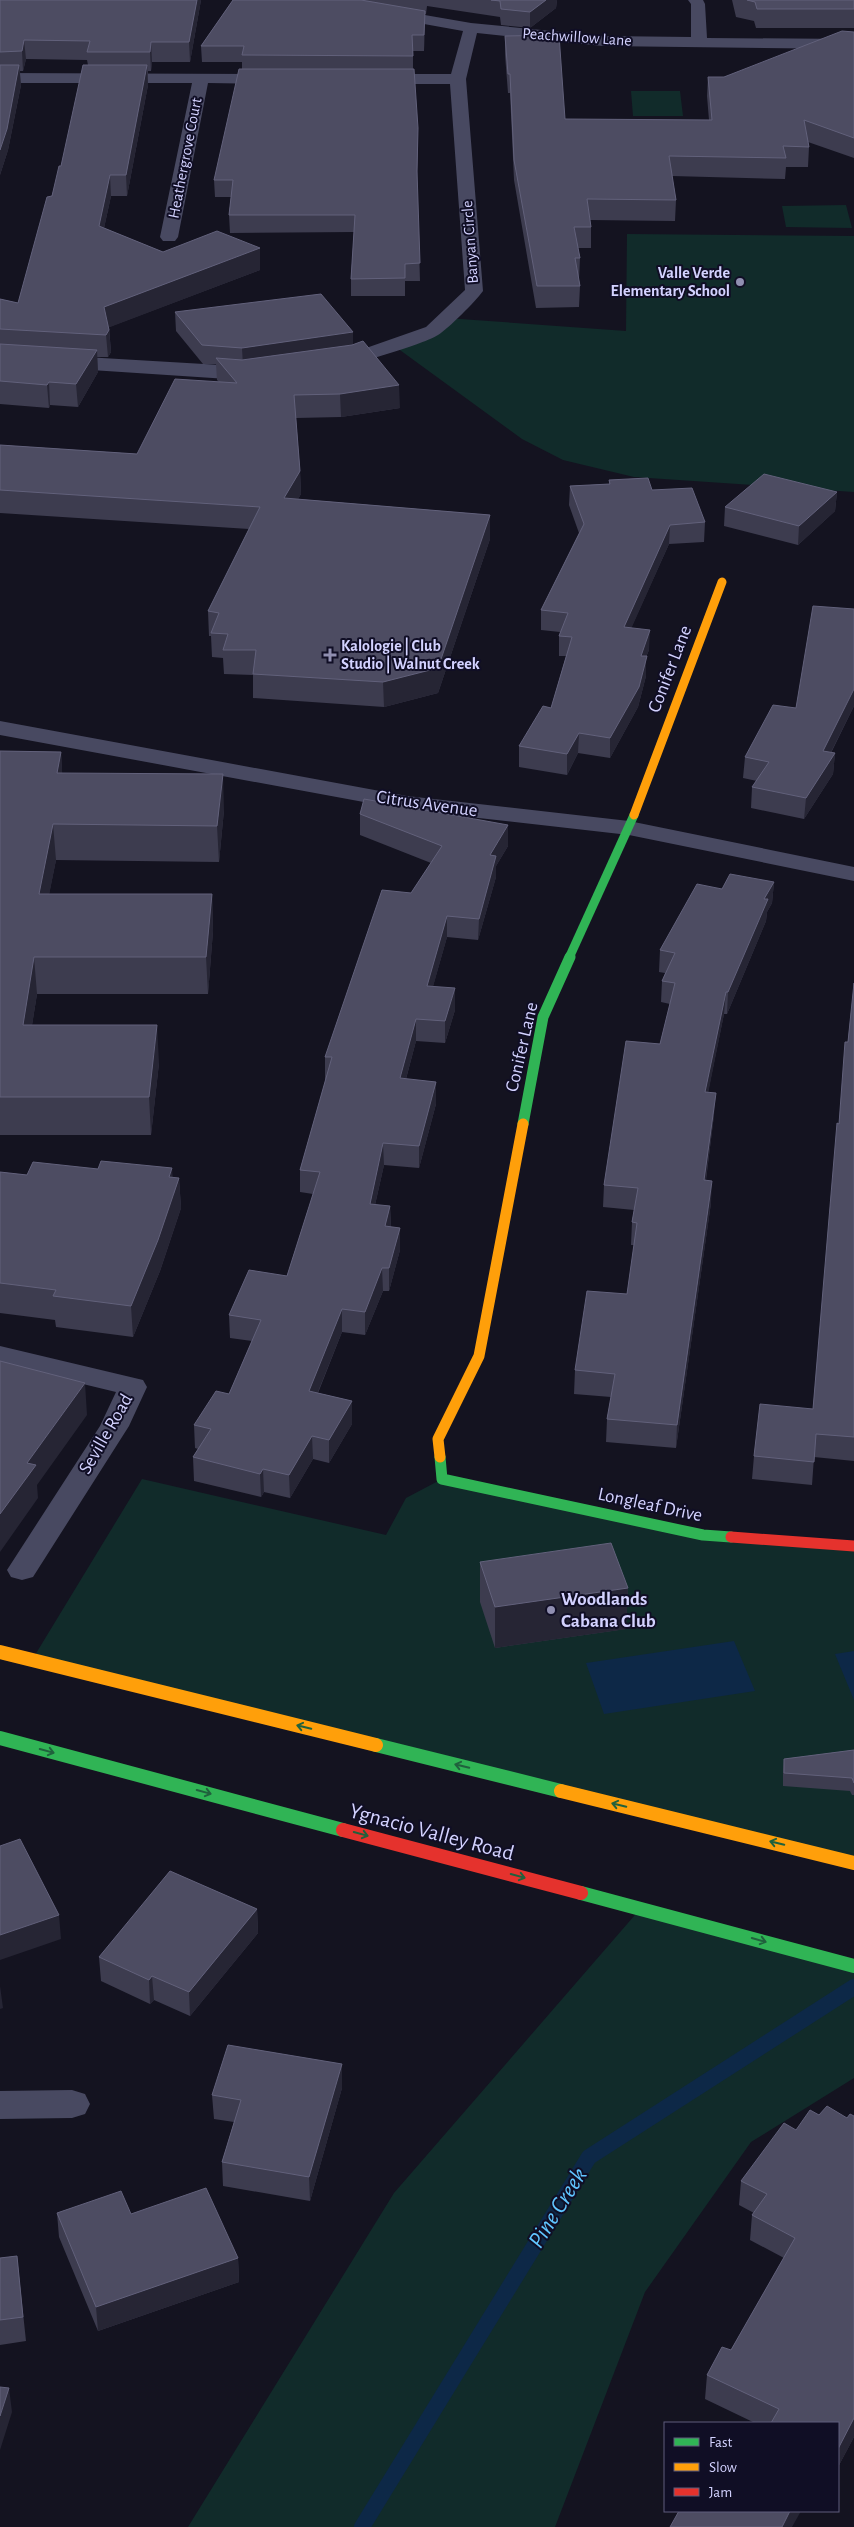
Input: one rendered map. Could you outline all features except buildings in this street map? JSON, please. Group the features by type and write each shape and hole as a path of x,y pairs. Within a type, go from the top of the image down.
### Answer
{"main road":[{"name":"Conifer Lane","path":"442,1479 438,1439 479,1356 543,1017 629,828 722,582"},
{"name":"Longleaf Drive","path":"442,1479 703,1535 854,1546"},
{"path":"0,1652 854,1863"},
{"name":"Ygnacio Valley Road","path":"0,1738 854,1966"}],"street":[{"path":"695,0 698,4 699,42"},
{"name":"Peachwillow Lane","path":"373,11 471,28 603,41 854,44"},
{"name":"Banyan Circle","path":"316,364 352,359 432,331 474,291 458,79 471,28"},
{"path":"0,78 290,79"},
{"name":"Heathergrove Court","path":"168,237 201,79"},
{"path":"359,79 458,79"},
{"path":"0,358 243,374 270,370"},
{"name":"Citrus Avenue","path":"0,728 406,803 629,828 854,874"},
{"name":"Seville Road","path":"0,1355 133,1387 114,1426 22,1570"},
{"path":"0,2105 72,2104"}],"green space":[{"path":"631,91 680,91 683,116 633,116"},
{"path":"846,205 852,228 786,227 782,206"},
{"path":"627,234 854,236 854,492 634,477 563,460 522,439 393,345 446,318 626,331"},
{"path":"142,1479 386,1535 406,1498 442,1479 703,1535 854,1546 854,1863 32,1660"},
{"path":"641,1908 854,1966 854,2078 751,2142 645,2292 555,2527 188,2527 394,2193"}],"water":[{"path":"734,1641 755,1691 604,1714 586,1663"},
{"path":"854,1651 854,1700 835,1654"}],"waterway":[{"name":"Pine Creek","path":"362,2527 589,2157 854,1987"}],"traffic: fast":[{"path":"523,1124 543,1017 634,815"},
{"path":"440,1457 442,1479 703,1535 731,1537"},
{"path":"0,1738 343,1830"},
{"path":"376,1745 561,1791"},
{"path":"581,1893 854,1966"}],"traffic: slow":[{"path":"634,815 722,582"},
{"path":"440,1457 438,1439 479,1356 523,1124"},
{"path":"0,1652 376,1745"},
{"path":"561,1791 854,1863"}],"traffic: jam":[{"path":"731,1537 854,1546"},
{"path":"343,1830 581,1893"}],"place":[{"name":"Valle Verde Elementary School","path":"740,282"},
{"name":"Kalologie | Club Studio | Walnut Creek","path":"330,655"},
{"name":"Woodlands Cabana Club","path":"551,1610"}]}
